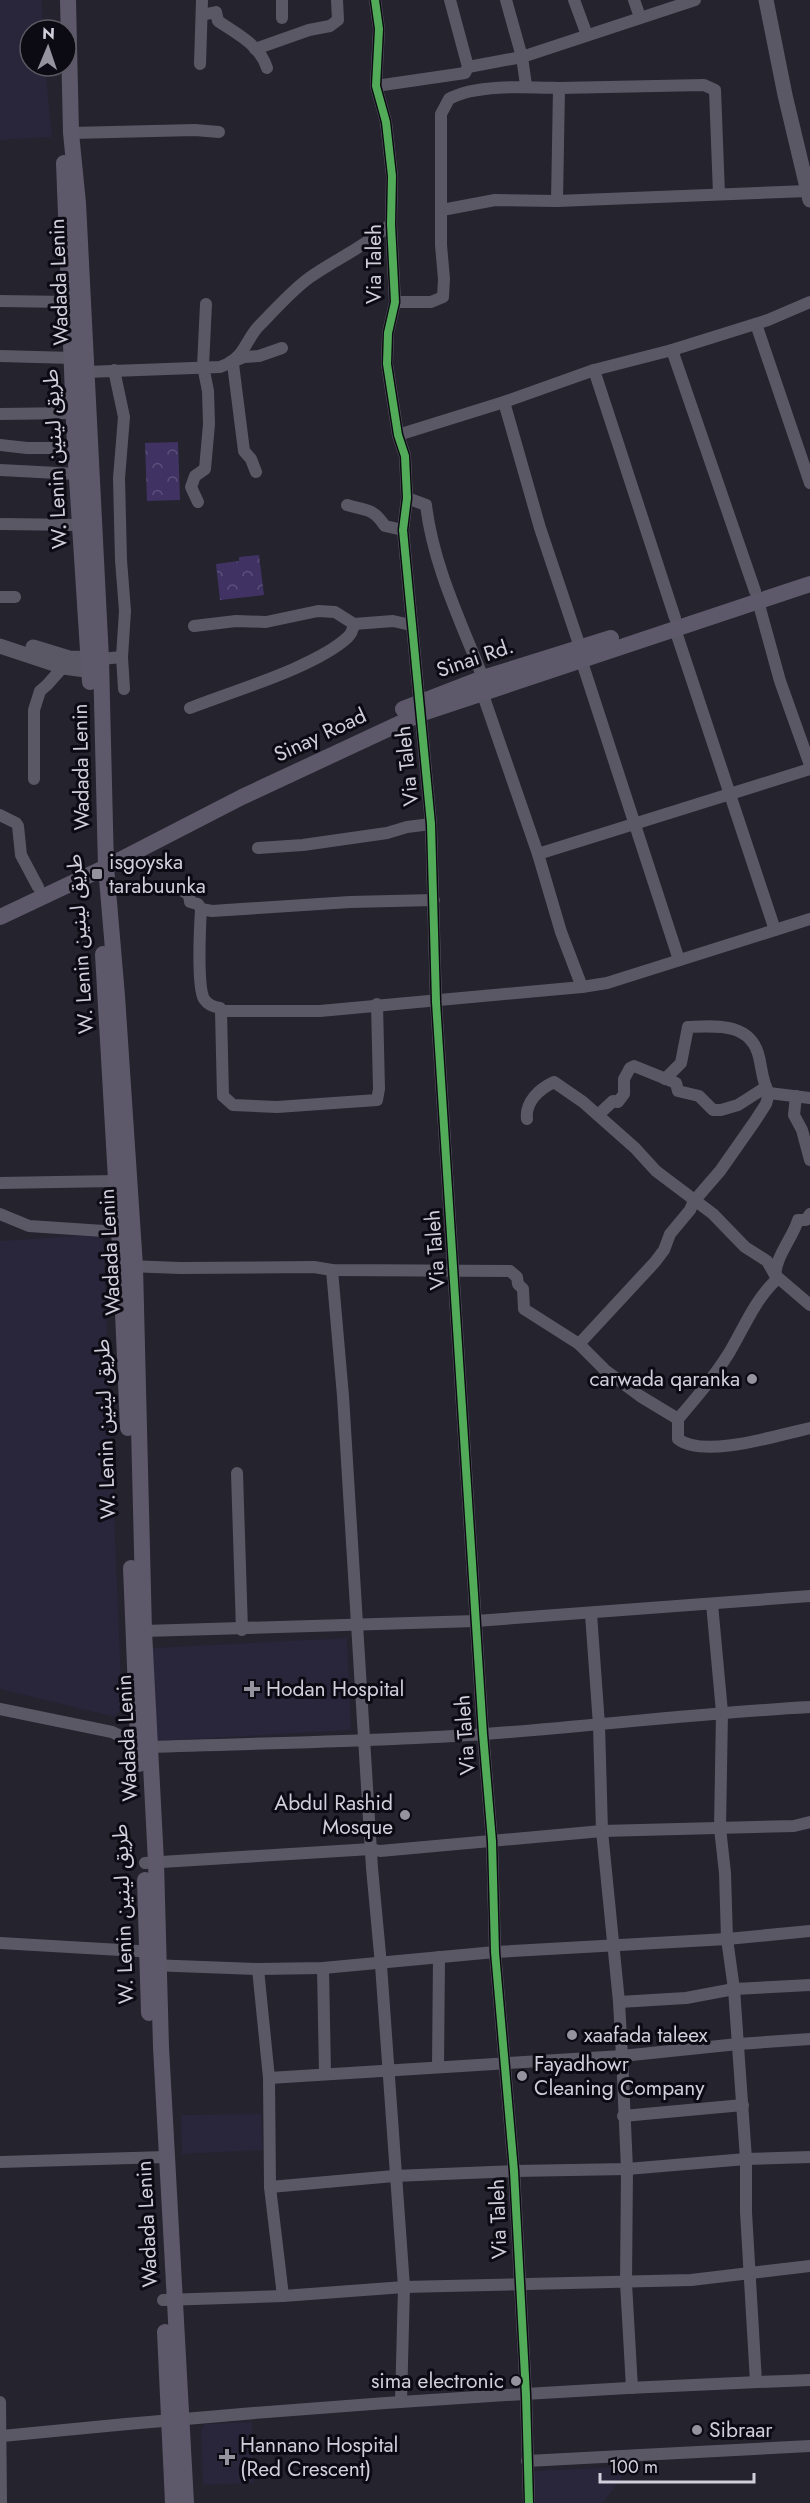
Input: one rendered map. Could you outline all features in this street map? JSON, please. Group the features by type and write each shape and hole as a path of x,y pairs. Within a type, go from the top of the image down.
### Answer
{"main road":[{"path":"58,0 59,18"},
{"name":"Wadada Lenin","path":"68,0 71,134 78,203 86,372 95,665"},
{"name":"W. Lenin طريق لينين","path":"61,78 75,448 95,665 101,863"},
{"path":"756,596 810,573"},
{"name":"Sinay Road","path":"0,918 101,863 420,708 482,685 756,596 810,584"},
{"name":"Wadada Lenin","path":"101,863 128,1266 144,1631 143,1745 150,1862 160,2158 176,2418 186,2503"},
{"name":"Sinay Road","path":"0,905 38,887 101,863"},
{"name":"W. Lenin طريق لينين","path":"111,995 115,1181 119,1232 128,1266 143,1745"},
{"path":"173,2503 176,2418"}],"street":[{"path":"200,64 202,0"},
{"path":"282,0 282,18"},
{"path":"255,49 309,30 330,26 338,20 337,0"},
{"name":"Via Taleh","path":"375,0 379,30 376,87 386,122 391,154 391,224 395,302 388,333 387,364 398,435 405,456 407,498 403,530 431,824 436,1002 483,1734 492,1841 495,1952 514,2171 526,2395 526,2461 529,2503"},
{"path":"450,0 466,70 468,92"},
{"path":"506,0 522,57 526,85"},
{"path":"574,0 587,35"},
{"path":"634,0 640,17"},
{"path":"376,87 522,57 695,0"},
{"path":"442,210 495,200 557,201 719,194 809,195 805,160 766,0"},
{"path":"201,15 216,12 218,21 250,41 265,61 267,68"},
{"path":"395,302 431,302 443,297 441,114 449,99 468,92 526,85 559,88 704,85 715,90 719,194"},
{"path":"557,201 559,88"},
{"path":"71,134 195,130 219,132"},
{"path":"86,372 220,367 240,357 247,340 257,328 306,280 362,246 391,224"},
{"path":"0,302 70,302"},
{"path":"398,435 504,402 594,370 672,350 756,324 810,302"},
{"path":"198,502 191,487 195,476 205,470 209,424 208,391 203,366 206,304"},
{"path":"756,324 810,483"},
{"path":"230,362 278,351 282,348"},
{"path":"538,854 810,767 780,681 756,596 672,350"},
{"path":"0,356 73,358"},
{"path":"230,362 233,364 242,445 256,472"},
{"path":"114,370 124,417 119,478 121,560 126,610 123,657 124,689"},
{"path":"594,370 775,930"},
{"path":"504,402 540,528 679,960"},
{"path":"0,414 74,413"},
{"path":"0,445 27,448 75,448"},
{"path":"0,470 77,474"},
{"path":"407,498 426,505 446,586 482,685 538,854 561,932 582,987"},
{"path":"346,505 369,509 385,526 403,530"},
{"path":"0,524 81,525"},
{"path":"0,597 15,597"},
{"path":"194,626 236,621 266,622 318,611 335,612 354,624 393,621 411,625"},
{"path":"190,708 306,663 333,648 350,635 354,624"},
{"path":"0,636 95,665"},
{"path":"0,646 63,667 95,665 123,657"},
{"path":"34,779 34,710 40,690 48,685 63,667"},
{"path":"0,814 18,826 21,855 38,887"},
{"path":"258,848 303,845 387,834 407,827 431,824"},
{"path":"176,886 189,895 190,902 198,904 201,909 199,954 203,998 211,1006 220,1008 221,1011 320,1011 582,987 607,983 810,919"},
{"path":"201,909 229,911 350,902 434,900"},
{"path":"221,1011 223,1096 233,1105 277,1107 377,1100 377,1004"},
{"path":"579,1344 655,1262 664,1250 670,1234 720,1171 766,1104 767,1090 758,1053 748,1035 737,1029 688,1028 681,1063 665,1080"},
{"path":"598,1114 613,1101 618,1102 624,1094 624,1079 630,1068 640,1068 676,1083 678,1091 699,1096 713,1110 738,1105 767,1090 810,1098"},
{"path":"527,1119 526,1109 534,1096 554,1082 598,1114 656,1171 713,1214 745,1246 767,1261 775,1275 810,1305"},
{"path":"795,1096 794,1115 802,1130 810,1160"},
{"path":"0,1183 115,1181"},
{"path":"0,1214 29,1226 119,1232"},
{"path":"810,1214 806,1220 798,1220 775,1275 776,1280 751,1310 730,1351 712,1379 678,1419 678,1439 687,1446 712,1446 741,1443 810,1428"},
{"path":"128,1266 180,1269 314,1267 510,1271 517,1277 518,1284 523,1289 524,1309 579,1344 605,1370 659,1410 678,1419"},
{"path":"332,1269 343,1396 394,2176 404,2287 401,2402"},
{"path":"237,1473 242,1630"},
{"path":"144,1631 242,1630 476,1621 810,1596"},
{"path":"712,1604 722,1712 720,1828 746,2159 746,2212 756,2382"},
{"path":"591,1614 600,1725 602,1831 622,2056 627,2169 626,2283 632,2388"},
{"path":"0,1709 112,1732 143,1745 364,1740 483,1734 722,1712 810,1707"},
{"path":"150,1862 371,1849 380,1851 602,1831 794,1826 810,1822"},
{"path":"0,1943 258,1970 381,1965 495,1952 727,1939 810,1931"},
{"path":"438,1958 438,2067"},
{"path":"322,1968 325,2073"},
{"path":"258,1970 269,2078 270,2187 283,2296"},
{"path":"619,2002 686,1998 734,1989 810,1985"},
{"path":"269,2078 622,2056 810,2039"},
{"path":"623,2116 742,2105"},
{"path":"270,2187 394,2176 627,2169 746,2159 810,2157"},
{"path":"0,2162 160,2158"},
{"path":"168,2299 283,2296 404,2287 691,2280 810,2266"},
{"path":"2,2436 176,2418 401,2402 810,2380"},
{"path":"0,2403 1,2503"},
{"path":"526,2461 810,2446"}],"shaded area":[{"path":"0,0 42,0 43,18 18,18 18,78 46,78 52,137 0,140"},
{"path":"103,1234 122,1708 115,1717 0,1689 0,1241"},
{"name":"Hodan Hospital","path":"347,1638 351,1730 157,1741 151,1648"},
{"path":"261,2114 263,2150 182,2154 181,2115"},
{"name":"Hannano Hospital (Red Crescent)","path":"252,2422 254,2483 203,2485 201,2431 205,2424"},
{"path":"629,2467 603,2503 529,2503 527,2471"}],"green space":[{"path":"178,442 180,500 147,501 145,443"},
{"path":"259,555 264,595 220,600 216,564 239,561 239,557"}],"cycle path":[{"path":"375,0 379,29 376,86 386,122 392,176 391,224 395,302 388,333 387,364 398,435 405,456 407,498 403,530 431,824 436,1002 483,1734 492,1841 495,1952 514,2171 526,2395 529,2503"}],"place":[{"name":"isgoyska tarabuunka","path":"97,874"},
{"name":"carwada qaranka","path":"752,1379"},
{"name":"Hodan Hospital","path":"252,1689"},
{"name":"Abdul Rashid Mosque","path":"405,1815"},
{"name":"xaafada taleex","path":"572,2035"},
{"name":"Fayadhowr Cleaning Company","path":"522,2076"},
{"name":"sima electronic","path":"516,2381"},
{"name":"Sibraar","path":"697,2430"},
{"name":"Hannano Hospital (Red Crescent)","path":"227,2457"}]}
